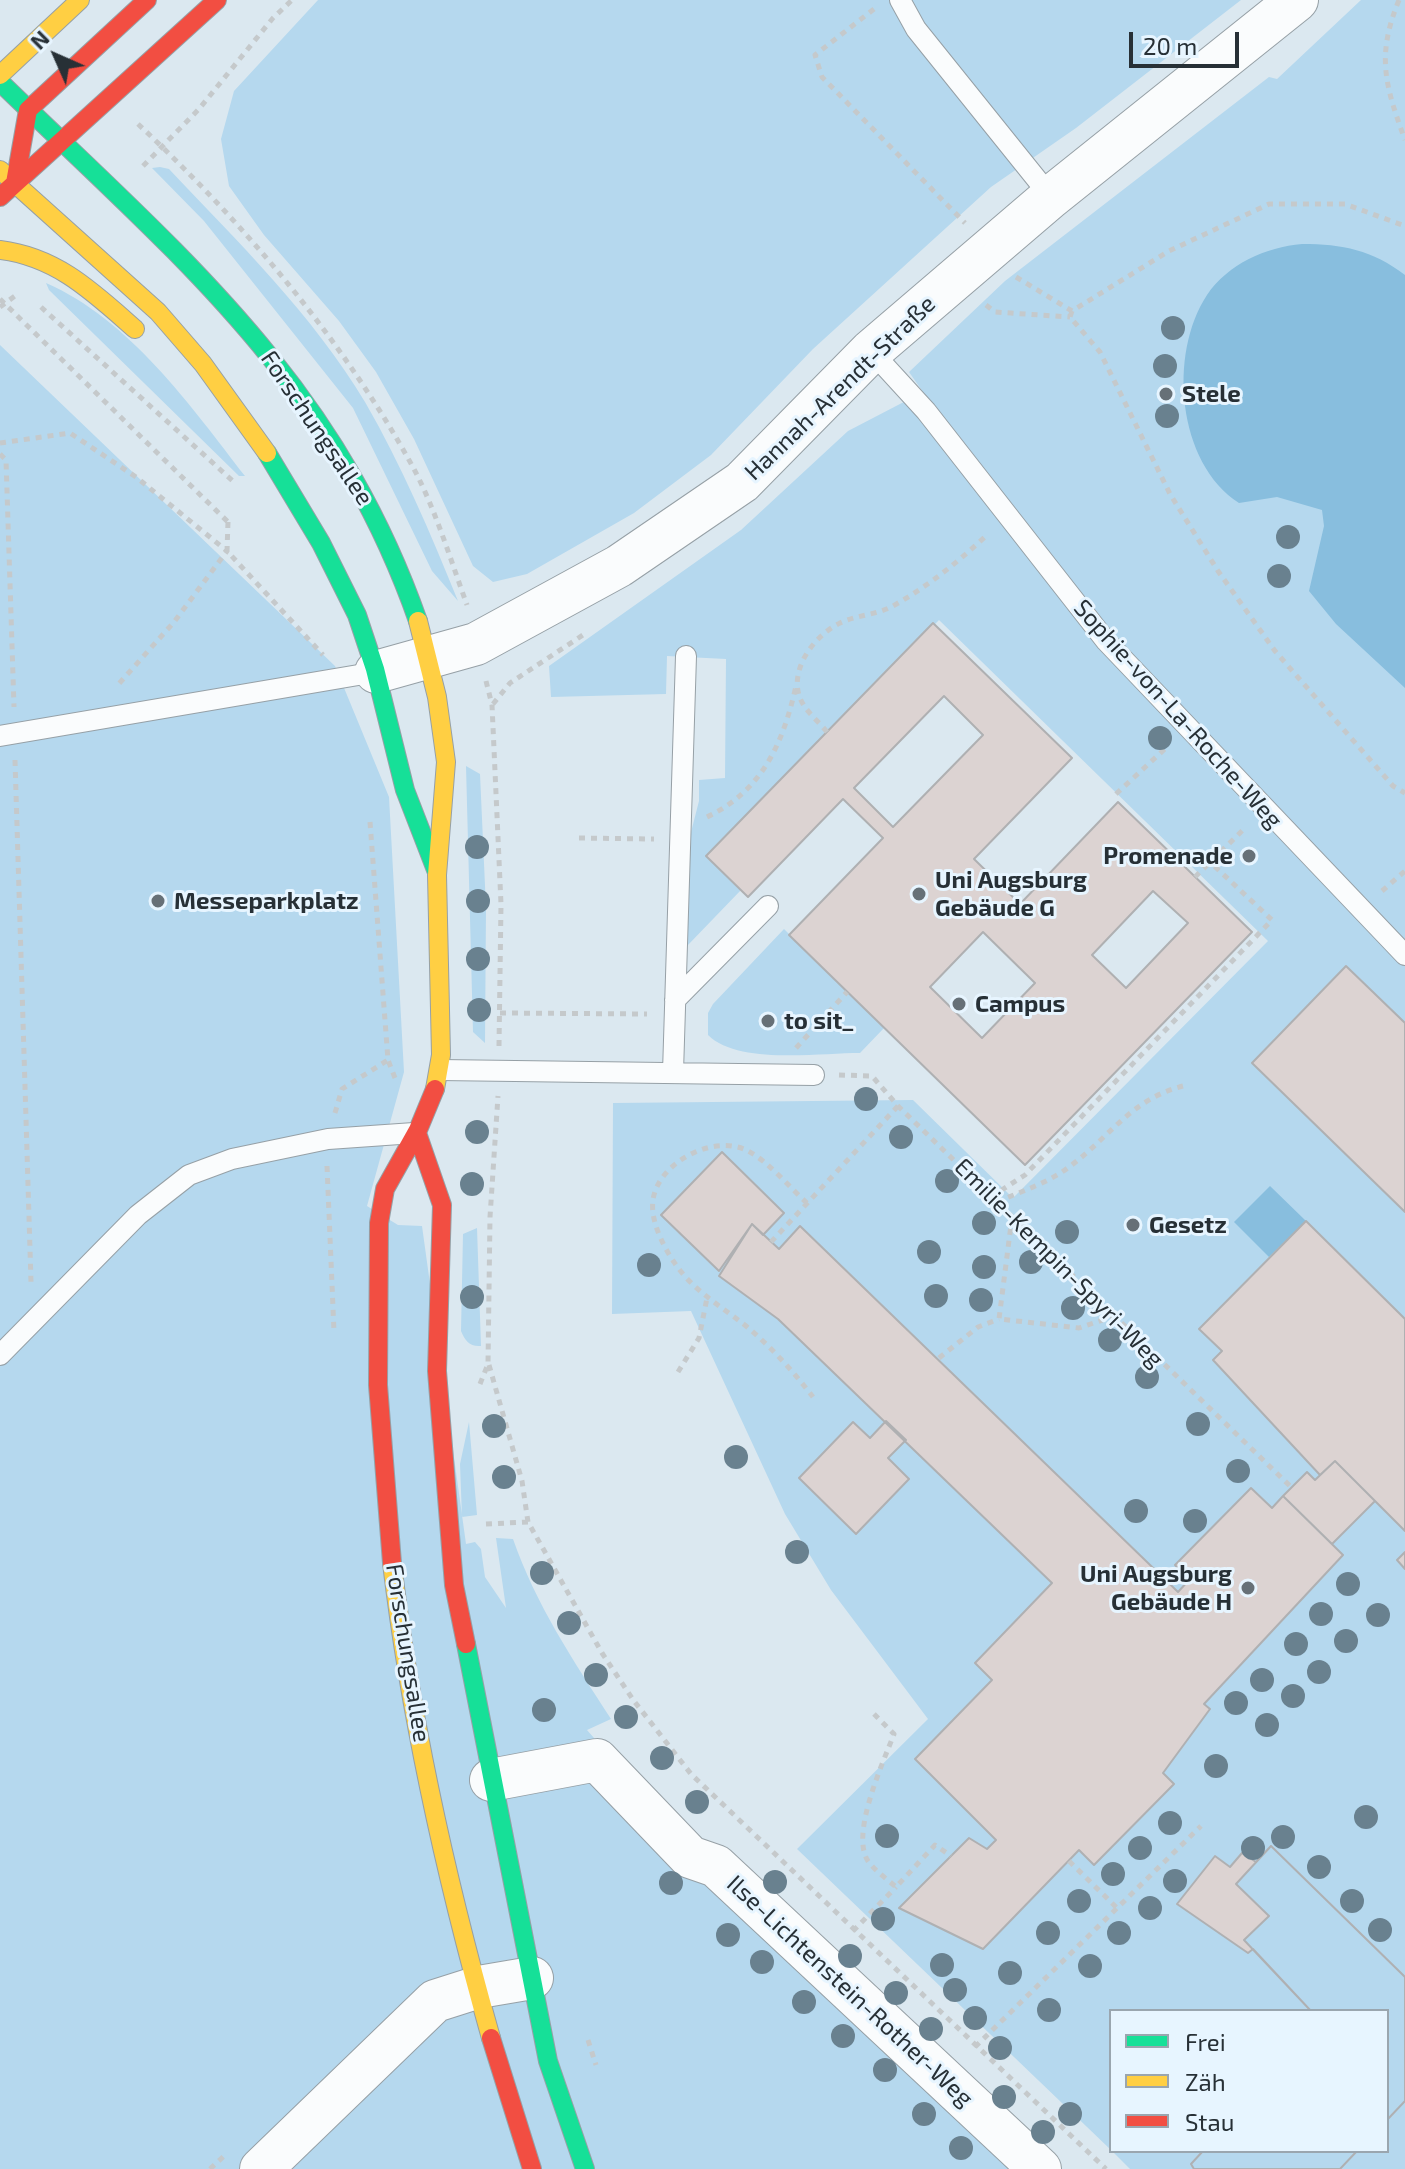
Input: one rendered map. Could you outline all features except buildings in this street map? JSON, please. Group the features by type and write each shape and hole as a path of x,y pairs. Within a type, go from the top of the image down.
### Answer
{"street":[{"path":"0,75 80,0"},
{"path":"15,183 28,110 147,0"},
{"path":"0,197 217,0"},
{"name":"Hannah-Arendt-Straße","path":"360,674 428,659 476,644 619,566 742,482 871,351 1051,197 1297,0"},
{"name":"Forschungsallee","path":"0,82 222,298 285,374 357,482 389,543 428,659 445,756 447,803 436,870 440,1070 417,1133 384,1193 377,1265 375,1376 397,1598 429,1793 501,2076 532,2169"},
{"name":"Forschungsallee","path":"0,170 132,288 179,335 247,427 310,526 357,616 360,674 436,870"},
{"path":"0,250 23,251 53,260 154,345"},
{"path":"176,363 247,427"},
{"path":"417,1133 442,1205 437,1371 452,1558 491,1780 548,2061 585,2169"},
{"name":"Ilse-Lichtenstein-Rother-Weg","path":"491,1780 597,1760 690,1857 716,1866 1040,2169"},
{"path":"261,2169 435,2001 479,1987 532,1978"}],"lane":[{"path":"892,3 1051,197"},
{"name":"Sophie-von-La-Roche-Weg","path":"871,351 926,411 1106,641 1405,955"},
{"path":"673,1072 686,656"},
{"path":"7,734 360,674"},
{"path":"674,1007 768,906"},
{"path":"440,1070 814,1075"},
{"path":"0,1355 138,1215 189,1175 232,1159 328,1139 417,1133"}],"path":[{"path":"162,147 199,109 273,18 292,0"},
{"path":"1399,0 1389,24 1384,53 1385,86 1405,140"},
{"path":"892,3 870,11 815,55 822,77 1017,278 1071,314 1100,352 1170,494 1218,571 1275,651 1393,786 1405,793"},
{"path":"975,297 995,312 1071,314 1169,251 1269,204 1345,204 1405,226"},
{"path":"0,307 23,290"},
{"path":"0,299 228,522 227,551 174,622 122,682 76,723"},
{"path":"34,301 240,487"},
{"path":"0,443 70,433 136,477 227,551 360,674"},
{"path":"0,454 6,460 7,734 32,1322"},
{"path":"827,732 803,704 796,685 801,663 820,635 841,622 882,611 930,585 1008,516"},
{"path":"476,644 492,705 501,904 499,1071 490,1217 488,1364 522,1481 528,1522 602,1653 634,1701 682,1762 853,1931 1106,2169"},
{"path":"1116,794 1168,747 1185,726"},
{"path":"1195,877 1264,810"},
{"path":"370,812 388,1060"},
{"path":"991,1197 1025,1175 1272,920 1210,862"},
{"path":"1405,871 1400,876 1405,881"},
{"path":"791,1074 790,1054 847,992"},
{"path":"500,1013 674,1007"},
{"name":"Emilie-Kempin-Spyri-Weg","path":"814,1075 872,1076 898,1106 1291,1487"},
{"path":"997,1202 1062,1173 1120,1120 1166,1090 1183,1086"},
{"path":"771,1242 898,1106"},
{"path":"807,1203 749,1151 726,1144 704,1148 681,1160 664,1176 653,1196 652,1216 674,1263 707,1298 773,1351 813,1397"},
{"path":"999,1319 1012,1217"},
{"path":"678,1372 699,1338 707,1298"},
{"path":"939,1358 978,1327 999,1319 1079,1328 1114,1316"},
{"path":"480,1384 488,1364"},
{"path":"483,1525 528,1522"},
{"path":"874,1714 894,1734 870,1802 862,1846 868,1861 896,1887"},
{"path":"975,2047 1201,1826"},
{"path":"853,1931 935,1845 951,1856"},
{"path":"1069,1861 1117,1908"}],"shaded area":[{"path":"318,0 1241,0 1076,128 991,187 813,349 711,455 634,513 527,574 493,582 473,566 414,439 376,372 339,321 264,235 229,186 221,139 234,91"},
{"name":"Campus","path":"1361,0 1405,0 1405,2169 1130,2169 1114,2153 1389,2153 1389,2009 1109,2009 1109,2148 797,1849 928,1719 831,1590 785,1514 691,1311 612,1314 613,1103 913,1100 1013,1198 1268,941 939,620 707,856 741,890 687,946 689,840 699,801 699,780 725,778 726,659 667,656 666,694 551,697 549,666 741,530 848,431 923,392 909,372 1005,281 1269,77 1277,79"},
{"path":"152,168 169,169 248,252 298,309 344,370 365,402 403,475 458,601 432,571 353,408 204,221"},
{"path":"1302,244 1356,250 1393,266 1405,275 1405,688 1336,624 1309,591 1324,526 1322,510 1277,497 1239,503 1218,485 1202,462 1191,435 1185,406 1187,347 1195,319 1207,295 1226,274 1249,259 1275,249"},
{"path":"46,283 105,318 131,341 203,421 245,476 239,476 49,290"},
{"path":"0,345 335,666 389,797 404,1072 367,1206 398,1225 422,1226 466,1544 475,1542 481,1549 485,1577 506,1608 496,1538 513,1539 544,1609 611,1719 587,1730 648,1800 1040,2169 0,2169"},
{"path":"466,766 480,774 486,908 485,1043 473,1032"},
{"path":"784,929 884,1028 860,1053 758,1054 721,1044 708,1035 708,1013 713,1004"},
{"path":"1270,1186 1306,1221 1269,1257 1234,1222"},
{"path":"477,1228 481,1346 468,1343 461,1331 463,1234"},
{"path":"469,1422 477,1515 462,1517 460,1464"}],"traffic: fast":[{"path":"0,82 188,264 244,325 295,389 342,459 383,535 418,621"},
{"path":"267,453 321,543 357,615 375,669 405,790 436,870"},
{"path":"466,1644 548,2061 585,2169"}],"traffic: slow":[{"path":"0,75 80,0"},
{"path":"0,170 158,312 203,364 267,453"},
{"path":"0,250 57,268 135,329"},
{"path":"418,621 437,697 446,762 437,875 441,1055 435,1089"},
{"path":"392,1563 409,1683 432,1802 491,2038"}],"traffic: jam":[{"path":"15,183 28,110 147,0"},
{"path":"0,197 217,0"},
{"path":"392,1563 378,1385 379,1223 385,1189 418,1130 435,1089"},
{"path":"417,1133 442,1205 437,1371 454,1585 466,1644"},
{"path":"491,2038 532,2169"}],"place":[{"name":"Stele","path":"1166,394"},
{"name":"Promenade","path":"1249,856"},
{"name":"Uni Augsburg Gebäude G","path":"919,894"},
{"name":"Messeparkplatz","path":"158,901"},
{"name":"Campus","path":"959,1004"},
{"name":"to sit_","path":"768,1021"},
{"name":"Gesetz","path":"1133,1225"},
{"name":"Uni Augsburg Gebäude H","path":"1248,1588"}]}
